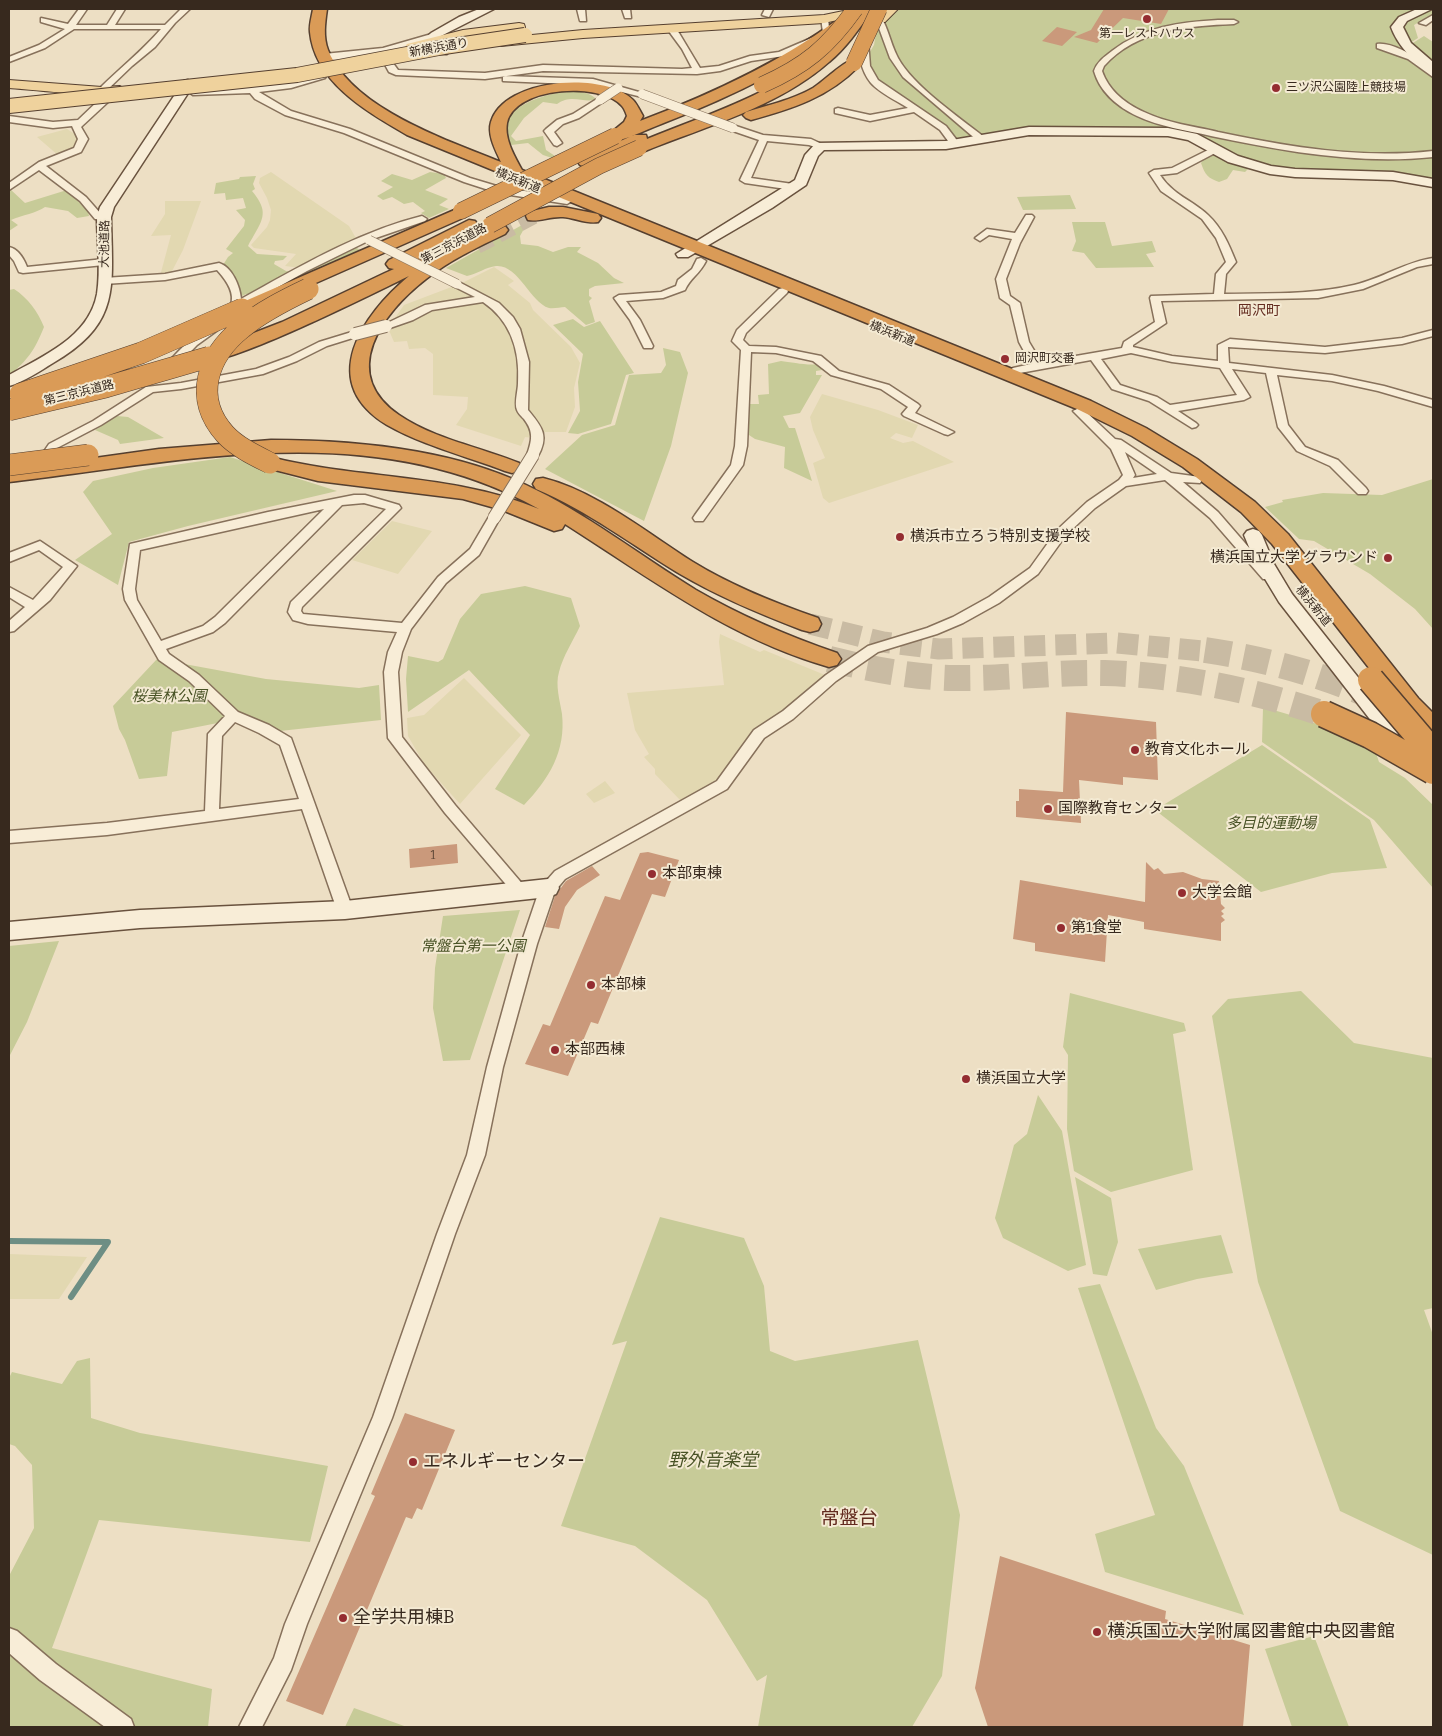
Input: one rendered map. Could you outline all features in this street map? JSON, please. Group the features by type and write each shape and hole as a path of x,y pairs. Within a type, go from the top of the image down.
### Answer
{"highway":[{"name":"横浜新道","path":"311,9 308,25 308,45 325,68 374,119 403,135 567,201 605,221 1004,376 1079,411 1196,480 1253,535 1303,593 1371,680 1432,747"},
{"path":"320,9 316,23 317,36 325,68"},
{"path":"11,399 141,353 238,308 479,220 604,172 633,145 790,104 836,80 865,28 861,11 827,21 804,50 744,82 688,108 633,145 479,220 308,289 277,304 240,329 221,349 213,362 207,380 206,398 216,424 236,444 270,463 322,476 464,492 495,500 571,532 755,631 790,646 829,659"},
{"name":"第三京浜道路","path":"11,399 146,362 222,338 316,302 370,277 586,162 697,124 759,98 797,78 833,51 861,11"},
{"name":"第三京浜道路","path":"633,145 808,63 822,52 838,32 861,11"},
{"path":"697,124 750,107 784,93 849,58"},
{"name":"横浜新道","path":"325,68 380,113 412,132 515,173 693,254 783,291 1084,405 1139,432 1190,463 1248,507 1280,539 1410,704 1432,747"},
{"path":"515,173 502,146 499,122 506,108 526,94 560,87 605,90 622,98 634,107 635,116 630,125 633,145"},
{"path":"534,216 549,212 566,212 605,221"},
{"path":"479,220 432,267 411,283 374,322 360,352 358,367 361,382 377,407 411,430 509,466 558,490 621,526 708,580 761,606 810,624"},
{"name":"第三京浜道路","path":"208,362 345,302 479,220"},
{"path":"11,399 99,394 290,340 317,329 401,287"},
{"path":"9,476 88,460 220,438 296,435 343,436 395,443 457,456 510,471 558,490"},
{"path":"9,466 271,446 311,446 400,455 448,465 490,478 529,494 565,515 672,585"},
{"path":"1324,714 1370,735 1432,747"}],"main road":[{"path":"861,11 892,9"},
{"name":"新横浜通り","path":"9,100 294,70 489,34 530,29 708,18 768,12 827,21"},
{"path":"325,68 387,62 463,34 695,16 708,18"},
{"name":"新横浜通り","path":"9,106 297,75 530,29 623,28 827,21"},
{"path":"9,111 104,96 186,88 248,85 438,43 672,30 743,24"},
{"path":"9,84 104,96"}],"street":[{"path":"9,60 32,52 58,39 72,27 72,22 83,9"},
{"path":"109,27 121,9"},
{"path":"9,187 40,166 78,150 83,139 76,130 80,123 104,96 128,64 152,45 166,27 186,9"},
{"path":"438,43 463,19 488,9"},
{"path":"581,9 583,19"},
{"path":"1426,9 1403,19 1397,27 1399,36 1405,46 1433,68"},
{"path":"861,11 866,33 864,56 869,74 875,82 943,128 954,143"},
{"path":"861,11 906,75 981,139"},
{"path":"1423,23 1433,17"},
{"path":"44,20 72,27 166,27"},
{"path":"387,62 392,70 396,72 460,76 485,76 543,68 638,72 697,71 720,68 750,59 781,54 827,21"},
{"path":"1234,22 1189,24 1163,29 1135,39 1118,49 1102,64 1098,71 1101,81 1116,98 1139,113 1185,127 1302,149 1406,157 1433,154"},
{"path":"672,30 692,58 697,71"},
{"path":"1380,46 1411,57 1433,74"},
{"path":"460,76 473,79 580,80 675,102"},
{"path":"248,85 258,97 288,113 347,131 467,180 498,190 567,201"},
{"name":"大池道路","path":"11,399 56,354 86,332 99,313 104,295 104,218 107,208 186,88"},
{"path":"557,143 549,131 560,122 576,116 619,88"},
{"path":"638,93 764,138 811,142 821,146 954,143 1029,131 1168,132 1192,137 1214,150 1241,162 1277,171 1393,176 1433,183"},
{"path":"838,111 870,118 917,109"},
{"path":"9,119 53,125 80,123"},
{"path":"764,138 745,180 793,187"},
{"path":"648,346 635,320 619,298 663,295 681,288 682,282 696,271 693,254 800,182 812,155 821,146"},
{"path":"1214,150 1174,170 1154,173 1164,189 1205,217 1221,237 1230,262 1221,274 1219,296"},
{"path":"40,166 84,198 98,217 104,218"},
{"path":"1029,217 1001,279 1005,298 1016,303 1024,342 1038,366"},
{"path":"9,466 25,468 40,466 53,446 97,424 150,389 195,341 238,308 303,269 368,239 422,219"},
{"path":"358,230 368,239 457,284 498,308 510,318 524,355 525,374 522,410 538,430 539,439 533,455 494,518 476,552 442,580 405,628 395,652 391,672 395,738 450,809 520,892"},
{"path":"980,238 987,232 1019,237"},
{"path":"9,250 19,260 23,270 104,262"},
{"path":"1127,351 1128,344 1161,322 1155,298 1318,295 1359,287 1415,264 1433,261"},
{"path":"104,281 165,277 219,266 234,284 238,308"},
{"path":"783,291 741,332 738,341 746,349 776,350 817,358 835,373 885,387 914,406 908,414 948,432"},
{"path":"150,389 181,386 259,372 293,359 323,344 409,318 429,307 484,299"},
{"path":"1168,409 1244,396 1224,365 1223,345 1230,342 1325,350 1402,341 1433,333"},
{"path":"699,518 737,465 741,446 746,349"},
{"path":"1004,376 1017,370 1038,366 1127,351 1139,351 1172,359 1315,375 1380,388 1433,404"},
{"path":"1094,357 1116,387 1153,399 1192,426"},
{"path":"1271,371 1282,426 1301,450 1334,462 1362,491"},
{"path":"250,1727 283,1662 296,1624 382,1418 446,1234 476,1155 495,1067 529,944 548,888 560,875 722,785 759,734 788,715 831,678 873,649 932,631 958,620 994,600 1034,572 1062,532 1091,505 1122,484 1130,474 1124,457 1100,430 1079,411"},
{"path":"1100,430 1167,476 1214,515 1286,598 1433,783"},
{"path":"1122,484 1167,476 1196,480"},
{"path":"345,910 292,752 286,742 264,728 233,716 194,678 164,657 131,600 129,589 134,547 268,516 338,502 366,499 395,508 296,605 294,612 298,618 308,620 405,628"},
{"path":"158,647 208,628 220,620 338,502"},
{"path":"1253,535 1264,564 1286,598"},
{"path":"9,558 40,545 71,566 45,598 9,628"},
{"path":"9,591 34,607"},
{"path":"1410,704 1433,718"},
{"path":"212,815 215,734 233,716"},
{"path":"9,838 107,829 308,803"},
{"path":"9,931 140,919 345,910 548,888"},
{"path":"9,1639 48,1672 123,1727"}],"shaded area":[{"path":"67,129 78,136 79,142 72,151 59,156 37,137"},
{"path":"271,172 349,226 357,240 301,268 285,266 296,254 254,248 251,245 267,227 270,220 271,210 259,183 260,178"},
{"path":"165,201 201,201 183,250 171,273 160,276 171,235 151,236 165,214"},
{"path":"494,267 514,281 508,285 530,303 533,310 571,347 580,363 574,388 575,407 566,432 534,432 534,438 525,437 521,446 456,425 467,409 468,397 433,395 433,354 425,348 409,349 407,341 394,342 388,328 404,305 462,283"},
{"path":"822,394 878,410 918,425 912,438 896,433 890,438 903,443 913,441 954,462 829,503 823,498 813,463 825,458 813,430 810,417"},
{"path":"392,521 432,531 398,574 352,560"},
{"path":"720,634 760,652 764,650 825,675 783,711 753,729 718,780 680,800 655,774 655,769 644,757 649,754 635,730 627,693 724,685 719,642"},
{"path":"464,678 521,735 460,804 424,764 408,736 407,718 424,715"},
{"path":"605,781 615,793 594,803 586,794"},
{"path":"9,1254 87,1257 59,1299 9,1299"}],"green space":[{"path":"900,9 1419,9 1396,19 1392,33 1400,47 1433,73 1433,180 1390,174 1275,169 1242,160 1196,136 1062,131 1002,131 956,138 946,127 879,81 873,72 868,55 874,45 877,27"},
{"path":"1433,9 1433,14 1414,25 1418,38 1407,45 1400,28 1413,15"},
{"path":"1424,36 1433,42 1433,67 1408,46"},
{"path":"583,92 596,99 568,99 557,104 543,102 524,118 511,136 516,141 543,136 546,150 555,156 552,158 543,155 528,143 511,145 506,134 507,124 511,116 526,103 557,93"},
{"path":"1216,154 1248,169 1245,172 1233,170 1227,179 1219,182 1215,181 1207,176 1201,163 1203,160"},
{"path":"430,172 444,174 446,178 425,190 448,199 439,205 449,209 429,218 421,213 425,211 413,202 404,204 392,197 383,200 377,196 393,187 381,181 392,174 412,180"},
{"path":"256,176 253,184 255,189 252,191 260,202 263,212 261,222 248,246 257,254 287,256 283,260 275,261 274,264 286,271 292,272 355,247 362,251 258,297 246,294 240,297 223,265 233,253 226,249 244,226 245,220 236,210 246,208 243,198 226,200 225,193 214,194 216,183 239,179 240,177"},
{"path":"10,189 25,203 67,190 88,211 89,216 77,218 68,211 45,207 11,220 18,225 9,231"},
{"path":"1070,195 1076,209 1023,210 1017,197"},
{"path":"1072,222 1105,222 1112,246 1152,241 1156,252 1146,254 1154,267 1096,268 1084,253 1072,251 1076,241"},
{"path":"522,225 525,227 520,236 521,244 538,246 553,252 568,247 581,247 577,252 598,263 614,278 624,283 595,286 589,289 589,296 592,298 589,301 595,322 586,325 565,307 549,308 542,304 511,271 504,267 496,266 467,276 446,268"},
{"path":"14,289 32,306 44,327 30,354 9,376 9,290"},
{"path":"573,319 584,327 600,321 634,373 626,375 611,424 578,434 568,433 580,411 578,382 583,354 553,325"},
{"path":"663,348 680,352 688,373 671,446 644,521 545,469 582,435 615,425 629,375 661,373 666,365"},
{"path":"781,361 817,364 822,370 816,371 816,375 822,375 800,413 783,416 789,428 795,428 812,481 784,468 785,447 755,439 746,433 747,404 759,404 758,395 769,394 768,364"},
{"path":"117,416 128,417 164,438 120,444 118,440 95,430"},
{"path":"230,457 337,491 129,542 118,585 75,560 112,534 83,492 93,481 153,468"},
{"name":"横浜国立大学 グラウンド","path":"1433,479 1433,629 1415,609 1370,574 1314,541 1299,539 1265,507 1283,502 1282,500 1323,493 1382,495"},
{"path":"525,586 571,598 580,626 563,660 558,677 563,727 558,752 548,775 524,805 495,789 530,735 469,670 408,712 406,679 408,656 438,662 443,659 460,619 481,594"},
{"name":"桜美林公園","path":"157,659 266,679 359,688 379,685 381,720 280,731 248,717 172,732 167,776 139,779 119,729 113,706"},
{"path":"1263,708 1292,715 1320,725 1375,750 1379,762 1405,778 1433,805 1433,888 1374,820 1262,742"},
{"name":"多目的運動場","path":"1262,745 1370,820 1387,868 1332,873 1261,892 1155,810"},
{"name":"常盤台第一公園","path":"520,910 470,1060 443,1061 433,1008 435,968 443,916"},
{"path":"59,941 27,1022 9,1057 9,946"},
{"path":"1301,991 1354,1043 1433,1058 1433,1308 1424,1310 1433,1335 1433,1555 1340,1511 1258,1282 1212,1016 1228,999"},
{"path":"1070,993 1184,1023 1186,1031 1173,1034 1193,1170 1111,1192 1074,1171 1067,1129 1068,1055 1063,1047"},
{"path":"1038,1095 1062,1131 1086,1265 1068,1271 1003,1238 995,1218 1014,1145 1027,1134"},
{"path":"1075,1177 1111,1198 1118,1242 1107,1276 1093,1274"},
{"name":"野外音楽堂","path":"660,1217 744,1238 764,1286 770,1351 795,1361 918,1340 960,1515 942,1676 912,1727 758,1727 767,1675 757,1681 707,1600 635,1546 561,1526 627,1341 612,1345"},
{"path":"1221,1235 1233,1273 1197,1279 1156,1290 1138,1249"},
{"path":"1100,1284 1156,1428 1184,1466 1244,1615 1105,1572 1095,1534 1155,1515 1078,1288"},
{"path":"90,1358 91,1418 140,1433 328,1466 310,1542 99,1520 52,1648 212,1689 208,1727 9,1727 9,1576 34,1528 32,1465 15,1446 9,1444 9,1378 12,1372 62,1384 77,1361"},
{"path":"1314,1636 1349,1727 1292,1727 1265,1649"},
{"path":"354,1708 407,1727 345,1727"}],"building":[{"path":"1104,9 1169,9 1161,24 1123,18 1097,43 1074,37 1091,30"},
{"path":"1057,27 1077,32 1062,46 1042,41"},
{"name":"教育文化ホール","path":"1066,712 1156,722 1158,780 1123,777 1123,785 1079,780 1081,823 1016,817 1016,801 1019,801 1019,789 1063,792"},
{"path":"457,844 458,863 410,868 409,849"},
{"path":"648,852 679,860 665,897 652,894 598,1024 591,1022 568,1076 525,1064 543,1024 550,1026 605,896 620,900 640,853"},
{"path":"1146,862 1154,870 1158,868 1164,874 1183,872 1202,879 1219,881 1221,904 1225,908 1221,911 1224,914 1221,916 1225,920 1221,923 1221,941 1144,929 1144,922 1108,915 1105,962 1035,951 1035,943 1013,939 1020,880 1145,902"},
{"path":"592,866 600,875 577,890 565,907 559,929 545,927 555,896 566,881"},
{"path":"405,1413 455,1430 422,1510 417,1508 412,1519 406,1517 323,1715 286,1701 375,1496 371,1494"},
{"name":"横浜国立大学附属図書館中央図書館","path":"1000,1556 1166,1611 1165,1619 1250,1645 1243,1727 988,1727 975,1688"}],"waterway":[{"path":"9,1241 108,1242 71,1297"}],"tunnel":[{"path":"477,246 534,216"},
{"path":"810,624 883,642 939,649 1117,643 1214,652"},
{"path":"1205,650 1237,655 1295,669 1350,687 1433,724"},
{"path":"829,659 891,672 953,678 1086,673 1133,674 1161,677 1243,691 1324,714"}],"place":[{"name":"第一レストハウス","path":"1147,19"},
{"name":"三ツ沢公園陸上競技場","path":"1276,88"},
{"name":"岡沢町交番","path":"1005,359"},
{"name":"横浜市立ろう特別支援学校","path":"900,537"},
{"name":"横浜国立大学 グラウンド","path":"1388,558"},
{"name":"教育文化ホール","path":"1135,750"},
{"name":"国際教育センター","path":"1048,809"},
{"name":"本部東棟","path":"652,874"},
{"name":"大学会館","path":"1182,893"},
{"name":"第1食堂","path":"1061,928"},
{"name":"本部棟","path":"591,985"},
{"name":"本部西棟","path":"555,1050"},
{"name":"横浜国立大学","path":"966,1079"},
{"name":"エネルギーセンター","path":"413,1462"},
{"name":"全学共用棟B","path":"343,1618"},
{"name":"横浜国立大学附属図書館中央図書館","path":"1097,1632"}],"district":[{"name":"岡沢町","path":"1259,311"},
{"name":"常盤台","path":"849,1519"}]}
